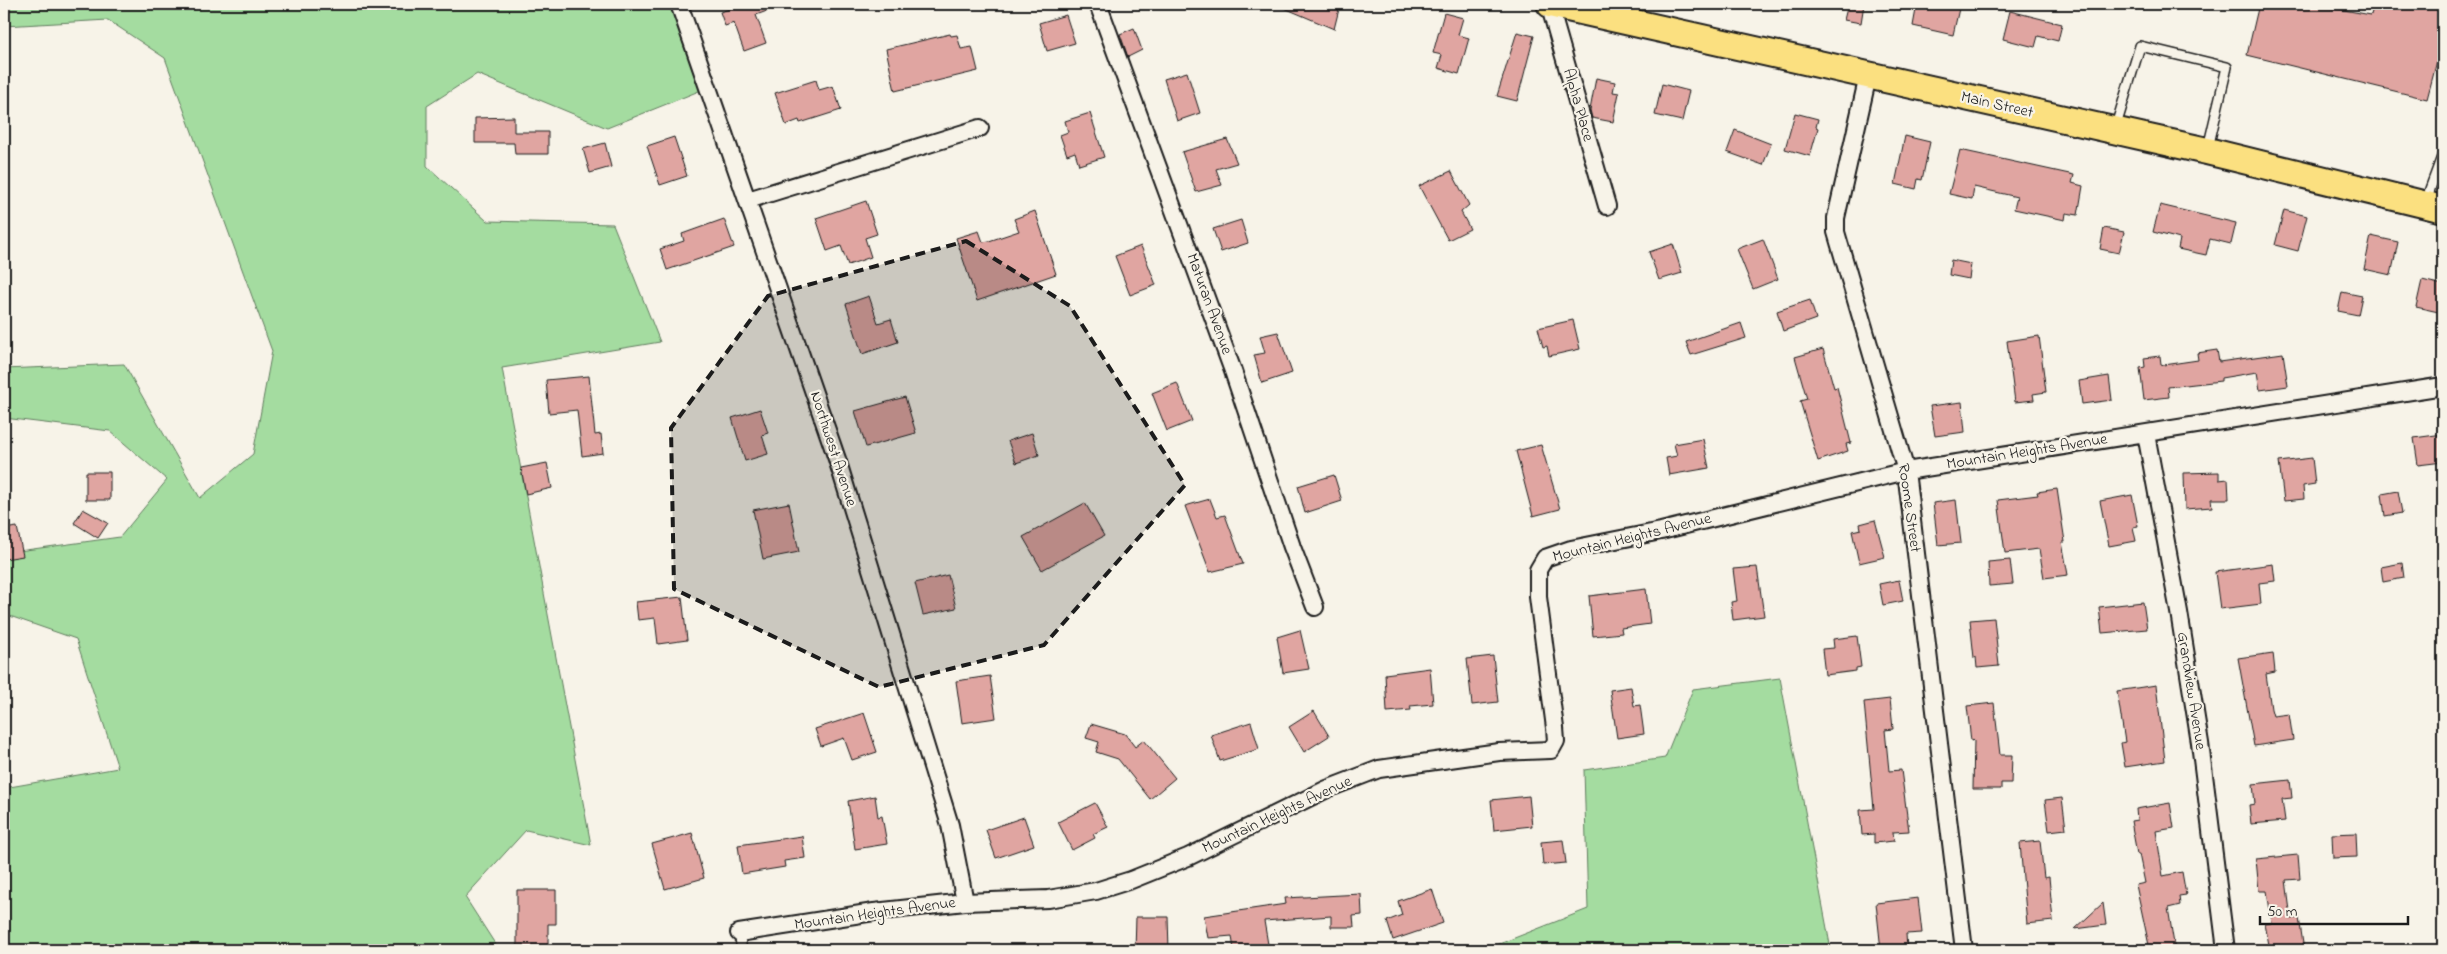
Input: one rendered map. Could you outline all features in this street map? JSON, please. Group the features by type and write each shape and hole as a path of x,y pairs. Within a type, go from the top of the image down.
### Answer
{"main road":[{"name":"Main Street","path":"1549,4 2207,151 2435,207"}],"street":[{"name":"Northwest Avenue","path":"679,4 837,459 950,825 965,902"},
{"name":"Maturan Avenue","path":"1098,4 1233,371 1292,547 1315,607"},
{"name":"Alpha Place","path":"1549,4 1607,206"},
{"name":"Roome Street","path":"1868,76 1836,218 1836,232 1906,471 1964,950"},
{"path":"748,200 980,128"},
{"name":"Mountain Heights Avenue","path":"740,933 874,912 965,902 1048,899 1096,891 1114,886 1188,857 1327,789 1379,769 1499,752 1551,750 1556,742 1555,728 1538,597 1538,570 1546,558 1571,549 1661,531 1906,471 2443,386"},
{"name":"Grandview Avenue","path":"2146,434 2181,621 2200,743 2226,950"}],"lane":[{"path":"2114,130 2140,46 2227,67 2207,151"},
{"path":"2435,207 2430,189 2443,154"},
{"path":"740,933 742,950"}],"highlighted area":[{"path":"966,241 1070,306 1185,485 1044,645 879,687 674,589 671,428 768,296"}],"green space":[{"path":"4,4 672,4 709,87 607,128 477,74 427,106 427,166 487,221 613,224 660,342 502,368 591,845 526,830 465,897 499,950 4,950 4,788 118,768 76,639 4,614 4,553 120,537 167,480 110,431 4,418 4,369 124,364 200,498 253,454 272,351 165,58 108,20 4,26"},
{"path":"1780,678 1831,950 1484,950 1588,909 1584,770 1665,758 1693,689"}],"building":[{"path":"745,4 764,4 767,11 756,15 766,43 744,51 734,23 725,26 720,12"},
{"path":"1275,4 1327,4 1339,9 1334,29"},
{"path":"1848,4 1864,4 1861,23 1844,20"},
{"path":"1917,4 1960,4 1953,35 1913,26"},
{"path":"2259,4 2311,4 2371,15 2374,4 2443,4 2443,38 2427,99 2247,55"},
{"path":"2010,11 2062,24 2058,41 2038,36 2035,47 2003,39"},
{"path":"1444,13 1463,18 1458,35 1469,38 1459,74 1438,68 1442,55 1433,53"},
{"path":"1066,15 1075,43 1047,51 1039,23"},
{"path":"1134,28 1142,50 1128,57 1120,34"},
{"path":"1517,32 1534,36 1517,101 1497,96"},
{"path":"950,34 951,36 957,35 961,49 972,47 978,71 895,91 886,49"},
{"path":"1187,72 1200,113 1177,121 1164,79"},
{"path":"1596,78 1615,82 1613,92 1619,93 1613,122 1592,118 1590,110"},
{"path":"816,80 819,90 833,86 841,110 800,123 799,120 786,125 775,93"},
{"path":"1662,84 1689,91 1682,121 1655,115"},
{"path":"1090,113 1104,157 1079,165 1075,152 1067,155 1060,135 1068,132 1065,121"},
{"path":"1795,113 1818,119 1816,127 1818,128 1810,156 1785,149"},
{"path":"514,117 514,132 548,132 548,154 515,154 514,143 475,143 475,118"},
{"path":"1735,130 1771,144 1763,165 1727,152"},
{"path":"1905,136 1930,142 1922,180 1918,179 1916,189 1895,184"},
{"path":"674,137 687,176 660,185 647,146"},
{"path":"1227,139 1237,163 1216,169 1222,185 1196,192 1182,152"},
{"path":"605,143 611,167 590,173 583,149"},
{"path":"1960,150 2074,175 2072,183 2083,186 2078,215 2066,213 2065,220 2014,209 2017,197 1974,187 1972,199 1949,194"},
{"path":"1451,171 1469,205 1461,212 1470,229 1448,240 1419,186"},
{"path":"866,201 877,234 865,238 871,257 848,265 841,246 827,251 816,218"},
{"path":"2160,205 2236,223 2231,244 2210,239 2206,255 2178,249 2180,239 2153,232"},
{"path":"2284,210 2307,216 2298,251 2275,245"},
{"path":"1035,211 1056,274 977,301 956,238 979,231 983,242 1019,231 1014,219"},
{"path":"724,219 734,247 667,270 660,249 684,241 682,234"},
{"path":"1241,220 1248,243 1221,252 1213,229"},
{"path":"2104,228 2124,232 2119,253 2100,249"},
{"path":"2371,236 2398,242 2391,275 2364,269"},
{"path":"1763,239 1778,279 1753,289 1737,249"},
{"path":"1673,244 1682,273 1659,280 1649,252"},
{"path":"1141,246 1156,285 1130,295 1115,256"},
{"path":"1951,260 1971,264 1969,279 1949,275"},
{"path":"2422,280 2443,285 2443,313 2416,307"},
{"path":"2342,292 2362,296 2358,315 2338,311"},
{"path":"869,296 878,323 891,319 898,342 862,354 846,304"},
{"path":"1810,300 1816,319 1783,331 1777,311"},
{"path":"1573,320 1580,349 1549,356 1547,346 1543,347 1538,328"},
{"path":"1741,323 1746,338 1691,355 1686,342"},
{"path":"1278,332 1292,373 1262,383 1254,355 1265,353 1260,336"},
{"path":"2039,336 2046,392 2033,394 2034,400 2015,402 2007,341"},
{"path":"1823,349 1834,388 1837,387 1851,443 1846,444 1848,451 1818,461 1800,401 1807,399 1795,357"},
{"path":"2217,350 2219,362 2283,353 2288,386 2260,390 2257,372 2221,378 2221,381 2168,387 2169,397 2144,400 2140,368 2145,367 2144,358 2160,356 2161,364 2164,365 2198,360 2197,353"},
{"path":"589,376 595,435 601,434 603,453 582,456 577,410 549,413 546,380"},
{"path":"2109,376 2112,400 2082,404 2079,381"},
{"path":"1177,383 1192,421 1167,431 1152,393"},
{"path":"905,397 916,433 866,447 855,411"},
{"path":"1962,402 1965,432 1935,436 1930,406"},
{"path":"760,409 768,433 762,435 768,454 745,461 732,418"},
{"path":"1032,433 1039,455 1016,463 1008,441"},
{"path":"2443,434 2443,462 2418,465 2414,438"},
{"path":"1703,439 1709,468 1669,475 1666,458 1677,456 1674,444"},
{"path":"1541,445 1560,509 1533,516 1516,451"},
{"path":"2312,458 2315,484 2303,486 2304,499 2284,501 2279,462"},
{"path":"547,463 552,488 526,494 521,468"},
{"path":"86,472 110,472 110,500 86,500"},
{"path":"2219,472 2219,480 2228,479 2229,499 2211,499 2212,507 2185,509 2184,473"},
{"path":"1334,475 1342,501 1305,513 1298,486"},
{"path":"2057,489 2065,542 2062,542 2068,575 2044,578 2039,549 2005,553 1998,500 2038,495 2037,492"},
{"path":"2398,491 2402,513 2385,516 2382,494"},
{"path":"2132,495 2138,526 2133,527 2136,541 2109,546 2100,501"},
{"path":"1210,499 1217,517 1225,515 1243,564 1210,572 1185,506"},
{"path":"1956,500 1961,543 1938,545 1933,503"},
{"path":"789,503 799,552 763,559 753,510"},
{"path":"1085,503 1104,536 1042,570 1023,537"},
{"path":"83,509 108,523 98,538 74,523"},
{"path":"1875,520 1885,557 1859,563 1852,531 1861,529 1860,524"},
{"path":"17,527 23,556 5,559 4,529"},
{"path":"2010,560 2013,584 1989,586 1988,562"},
{"path":"2402,563 2404,578 2383,582 2381,567"},
{"path":"2273,564 2275,581 2259,583 2261,604 2220,609 2215,572"},
{"path":"1757,567 1764,616 1733,620 1731,602 1737,601 1733,569"},
{"path":"948,575 956,608 923,615 915,583"},
{"path":"1899,580 1903,601 1883,605 1879,584"},
{"path":"1646,589 1650,624 1621,628 1622,633 1593,636 1589,596"},
{"path":"682,597 687,640 658,644 655,618 638,620 636,602"},
{"path":"2143,602 2147,629 2102,633 2099,607"},
{"path":"1994,618 1999,666 1977,668 1976,657 1974,658 1970,620"},
{"path":"1300,630 1309,669 1283,673 1277,637"},
{"path":"1857,636 1861,667 1856,668 1856,671 1825,675 1822,649 1834,648 1833,639"},
{"path":"2273,653 2275,672 2266,674 2271,709 2273,716 2289,714 2293,740 2254,746 2238,658"},
{"path":"1493,656 1498,702 1472,705 1467,659"},
{"path":"1430,668 1433,704 1410,706 1411,710 1387,712 1385,674"},
{"path":"990,676 996,718 962,723 956,681"},
{"path":"2156,685 2165,761 2125,767 2121,743 2125,742 2117,691"},
{"path":"1631,687 1634,706 1640,705 1644,734 1617,738 1610,690"},
{"path":"1890,699 1893,729 1885,730 1889,771 1901,770 1909,831 1893,832 1894,841 1874,843 1874,834 1862,835 1860,810 1874,809 1864,702"},
{"path":"1994,703 2000,755 2012,755 2011,783 2001,783 2001,789 1973,789 1974,740 1971,741 1967,706"},
{"path":"1314,711 1329,736 1304,752 1289,727"},
{"path":"864,713 877,752 852,760 844,738 821,746 815,729"},
{"path":"1251,722 1259,749 1220,761 1211,735"},
{"path":"1091,724 1125,734 1135,747 1144,740 1175,778 1150,799 1118,759 1096,752 1099,742 1086,738"},
{"path":"2290,780 2292,798 2282,799 2285,821 2251,824 2249,805 2255,804 2253,784"},
{"path":"875,796 878,817 882,816 887,844 855,849 848,801"},
{"path":"1529,796 1532,826 1494,830 1491,800"},
{"path":"2062,798 2066,829 2049,831 2045,800"},
{"path":"1095,803 1108,827 1093,834 1095,838 1072,850 1058,822"},
{"path":"2170,803 2174,828 2156,831 2163,876 2182,872 2186,895 2179,896 2180,905 2168,908 2175,950 2150,950 2136,885 2145,883 2131,821 2137,820 2136,809"},
{"path":"1024,817 1034,845 996,858 986,830"},
{"path":"692,833 704,878 665,889 652,844"},
{"path":"2356,833 2357,857 2333,858 2332,834"},
{"path":"802,836 805,858 784,861 785,867 742,874 738,845"},
{"path":"1563,840 1566,863 1543,865 1541,842"},
{"path":"2040,841 2044,878 2049,877 2053,921 2027,924 2020,843"},
{"path":"2298,855 2300,879 2286,880 2291,919 2299,918 2304,950 2270,950 2265,924 2272,923 2267,891 2259,891 2256,859"},
{"path":"1432,889 1443,923 1393,940 1387,921 1402,915 1398,901"},
{"path":"517,890 556,890 556,924 548,924 548,946 517,946"},
{"path":"1361,894 1362,915 1353,916 1354,927 1331,927 1331,916 1264,921 1269,950 1234,950 1232,936 1208,938 1204,916 1286,904 1285,898"},
{"path":"1918,898 1922,933 1906,934 1907,950 1881,950 1876,903"},
{"path":"2103,903 2106,925 2075,929"},
{"path":"1136,917 1168,917 1169,950 1135,950"}]}
